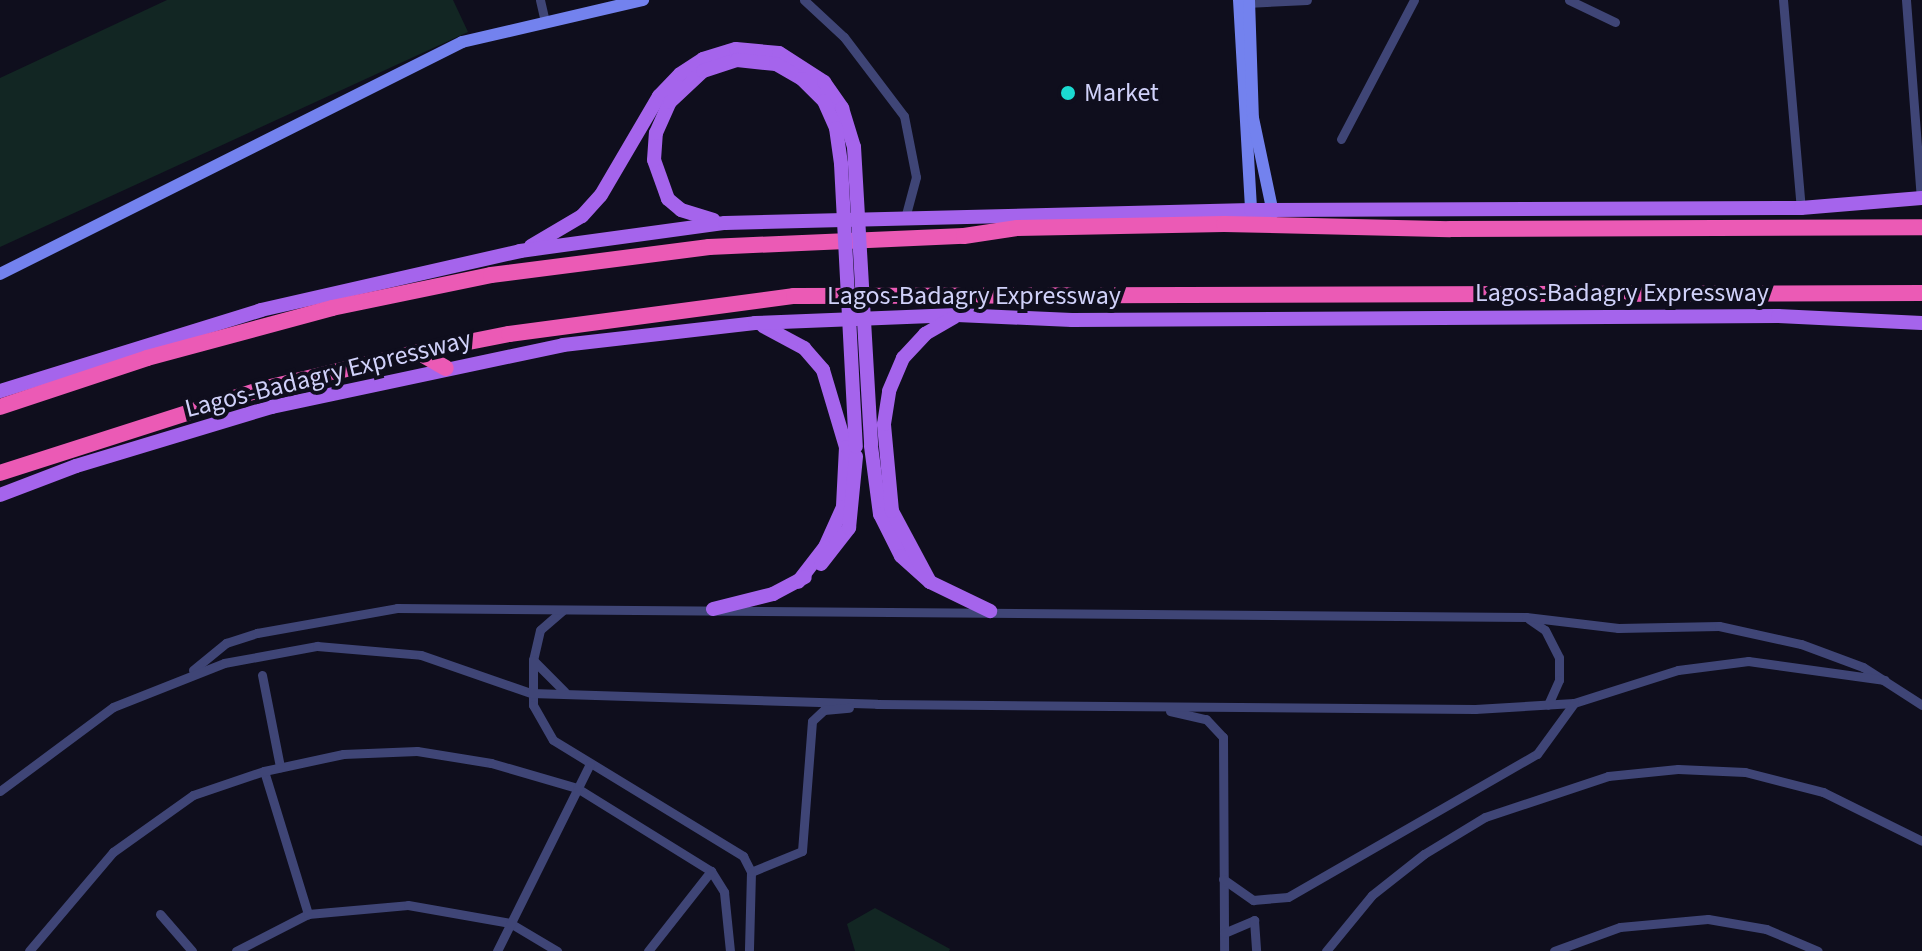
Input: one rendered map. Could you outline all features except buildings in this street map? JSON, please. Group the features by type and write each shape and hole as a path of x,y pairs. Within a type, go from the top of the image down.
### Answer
{"highway":[{"name":"Lagos-Badagry Expressway","path":"0,407 147,358 332,308 491,275 709,247 964,236 1017,228 1208,224 1450,229 1922,227"},
{"name":"Lagos-Badagry Expressway","path":"0,473 262,389 418,352 715,306 900,292 1070,297 1922,293"},
{"path":"418,352 446,368"}],"main road":[{"path":"0,274 462,42 623,2 643,0"},
{"path":"1244,2 1251,210"},
{"path":"1244,2 1253,118 1273,213"},
{"path":"520,251 572,223 601,195 659,96 690,66 716,54 754,49 794,59 818,77 842,108 854,147 871,446 885,528 901,556 930,582 990,611"},
{"path":"713,609 798,582 831,555 849,528 856,447 841,164 836,128 824,101 802,79 776,64 737,60 703,71 670,102 656,133 654,160 668,199 681,210 725,223"},
{"path":"0,391 261,310 520,251 725,223 906,215 1251,210 1273,213 1801,208 1921,198"},
{"path":"930,582 892,511 885,409 903,358 925,334 957,315"},
{"name":"Lagos-Badagry Expressway","path":"0,495 76,466 272,407 563,345 755,323 957,315 1072,320 1778,316 1922,323"},
{"path":"755,323 791,339 813,357 830,386 842,421 846,468 843,507 825,547 798,582"}],"street":[{"path":"540,0 545,21"},
{"path":"804,0 844,37 904,116 916,177 906,215"},
{"path":"1244,2 1307,0"},
{"path":"1341,139 1414,0"},
{"path":"1569,0 1615,22"},
{"path":"1783,0 1801,208"},
{"path":"1906,0 1921,198"},
{"path":"189,674 226,643 302,622 397,608 1526,617 1618,628 1719,626 1801,644 1885,680 1922,705"},
{"path":"566,608 543,624 533,660 531,693 538,717 553,740 736,850 751,872 749,951"},
{"path":"1526,617 1545,630 1559,658 1559,680 1548,705"},
{"path":"0,791 113,707 189,674 271,650 364,647 421,655 531,693 877,704 1153,707 1548,705 1574,703 1709,663 1772,662 1885,680"},
{"path":"533,660 546,678 568,694"},
{"path":"262,675 280,767"},
{"path":"1223,879 1253,900 1288,897 1502,777 1537,754 1574,703"},
{"path":"751,872 795,855 806,845 812,721 824,710 877,704"},
{"path":"1153,707 1206,719 1223,737 1224,951"},
{"path":"29,951 90,874 137,832 193,795 264,771 343,754 417,751 491,763 577,788 711,871 724,892 730,951"},
{"path":"497,951 590,764"},
{"path":"1326,951 1372,895 1424,854 1485,817 1608,776 1678,769 1745,772 1823,792 1922,841"},
{"path":"264,771 308,914"},
{"path":"648,951 711,871"},
{"path":"236,951 308,914 408,905 510,923 557,951"},
{"path":"160,914 192,951"},
{"path":"1554,951 1620,927 1708,919 1766,929 1818,951"},
{"path":"1224,933 1254,920 1256,951"}],"green space":[{"path":"167,0 453,0 468,32 0,247 0,78"},
{"path":"875,908 949,951 855,951 847,924"}],"place":[{"name":"Market","path":"1068,93"}]}
